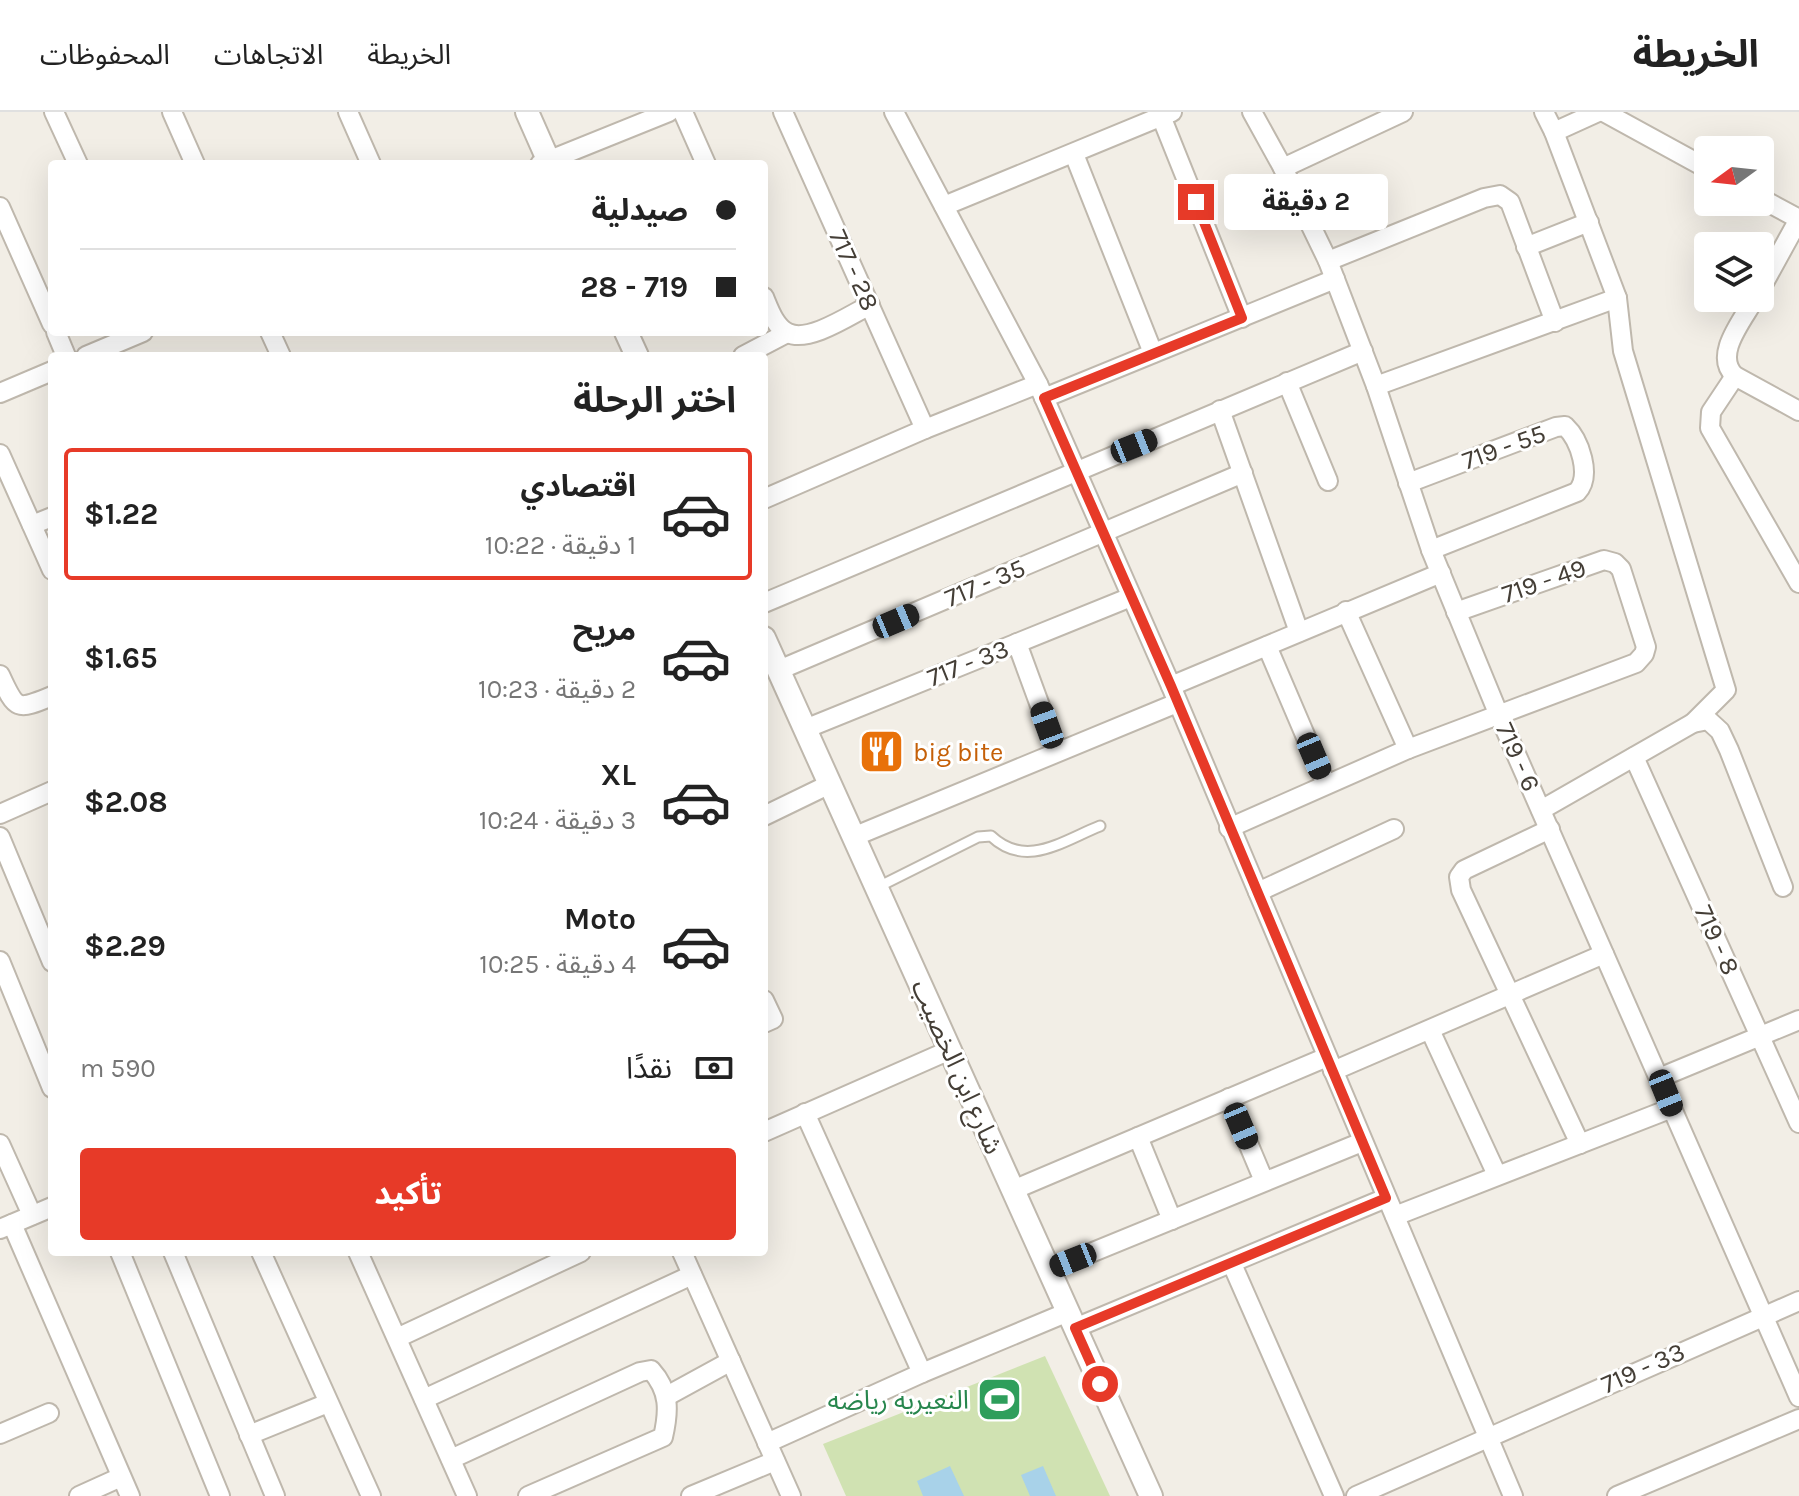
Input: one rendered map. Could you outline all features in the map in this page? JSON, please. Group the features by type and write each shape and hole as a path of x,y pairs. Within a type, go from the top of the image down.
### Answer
{"street":[{"path":"54,112 76,160"},
{"path":"172,112 193,160"},
{"path":"348,112 369,160"},
{"path":"527,112 545,160"},
{"path":"553,160 669,112"},
{"path":"683,112 704,160"},
{"name":"717 - 28","path":"783,112 925,429"},
{"path":"894,112 1041,391 1174,695 1513,1496"},
{"name":"719 - 6","path":"1252,112 1332,270 1456,612 1799,1397"},
{"path":"1283,168 1403,112"},
{"path":"1541,810 1693,723 1726,690 1623,351 1617,298 1544,112"},
{"path":"1554,132 1598,112"},
{"path":"1604,112 1694,161"},
{"path":"944,206 1167,114 1242,318"},
{"path":"1074,154 1153,353"},
{"path":"768,497 925,429 1153,353 1242,318 1332,270 1484,198 1500,195 1510,202 1555,322"},
{"path":"1774,206 1799,219 1774,265"},
{"path":"0,207 48,315"},
{"path":"1526,247 1589,222"},
{"path":"1376,386 1617,298"},
{"path":"751,352 787,333 807,336 870,305"},
{"path":"768,306 774,320 787,333"},
{"path":"1747,312 1726,352 1728,368 1735,376 1799,411"},
{"path":"96,352 134,336"},
{"path":"768,601 1363,351"},
{"path":"0,393 48,373"},
{"path":"1735,376 1711,412 1710,428 1799,583"},
{"path":"1287,382 1328,481"},
{"path":"1220,410 1299,632"},
{"name":"719 - 55","path":"1408,483 1556,427 1565,426 1573,434 1586,475 1584,484 1577,492 1431,550"},
{"path":"0,454 48,561"},
{"name":"717 - 35","path":"779,670 1243,473"},
{"path":"32,525 48,519"},
{"name":"719 - 49","path":"1456,612 1604,560 1615,563 1621,569 1646,647 1644,654 1636,663 1498,713"},
{"path":"853,837 1057,752 1267,646 1441,573"},
{"name":"717 - 33","path":"805,729 1131,597"},
{"path":"1346,611 1408,749"},
{"path":"1017,643 1057,752"},
{"path":"1267,646 1326,784"},
{"name":"شارع ابن الخصيب","path":"768,647 1151,1496"},
{"path":"0,675 17,706 25,707 48,698"},
{"path":"1229,828 1498,713"},
{"path":"1693,723 1708,720 1720,731 1783,887"},
{"name":"719 - 8","path":"1634,757 1799,1123"},
{"path":"768,814 830,784"},
{"path":"0,814 48,793"},
{"path":"1258,892 1394,829"},
{"path":"1550,829 1464,870 1459,877 1461,890 1580,1144"},
{"path":"0,837 48,952"},
{"path":"1013,1190 1229,1098 1430,1030 1604,954"},
{"path":"0,961 48,1078"},
{"path":"1659,1078 1799,1020"},
{"path":"1430,1030 1497,1175"},
{"path":"768,1130 950,1050"},
{"path":"1229,1098 1264,1181"},
{"path":"1395,1216 1672,1108"},
{"path":"805,1113 922,1373"},
{"path":"1138,1137 1172,1220"},
{"path":"1049,1270 1362,1142"},
{"path":"0,1144 32,1215"},
{"path":"767,1443 922,1373 1232,1264 1386,1198"},
{"path":"48,1209 6,1227 130,1496"},
{"path":"122,1256 220,1496"},
{"path":"175,1256 275,1496"},
{"path":"263,1256 371,1496"},
{"path":"363,1256 467,1496"},
{"path":"397,1338 572,1256"},
{"path":"684,1256 791,1496"},
{"path":"1232,1264 1334,1496"},
{"path":"424,1399 692,1275"},
{"name":"719 - 33","path":"1359,1495 1799,1301"},
{"path":"667,1396 731,1361"},
{"path":"451,1459 640,1372 651,1370 667,1396 663,1437 528,1496"},
{"path":"249,1435 328,1403"},
{"path":"0,1434 49,1413"},
{"path":"1617,1496 1799,1419"},
{"path":"691,1496 775,1461"},
{"path":"79,1496 121,1477"}],"lane":[{"path":"876,888 978,837 991,836 1002,847 1022,854 1038,851 1100,826"}],"green space":[{"name":"النعيريه رياضه","path":"1045,1356 1110,1496 846,1496 823,1444"}],"water":[{"path":"950,1466 964,1496 923,1496 917,1481"},
{"path":"1043,1466 1056,1496 1030,1496 1021,1475"}],"place":[{"name":"big bite","path":"882,752"},
{"name":"النعيريه رياضه","path":"1000,1400"}],"route":[{"path":"1100,1384 1075,1328 1386,1198 1171,686 1044,398 1242,318 1196,202"}]}
